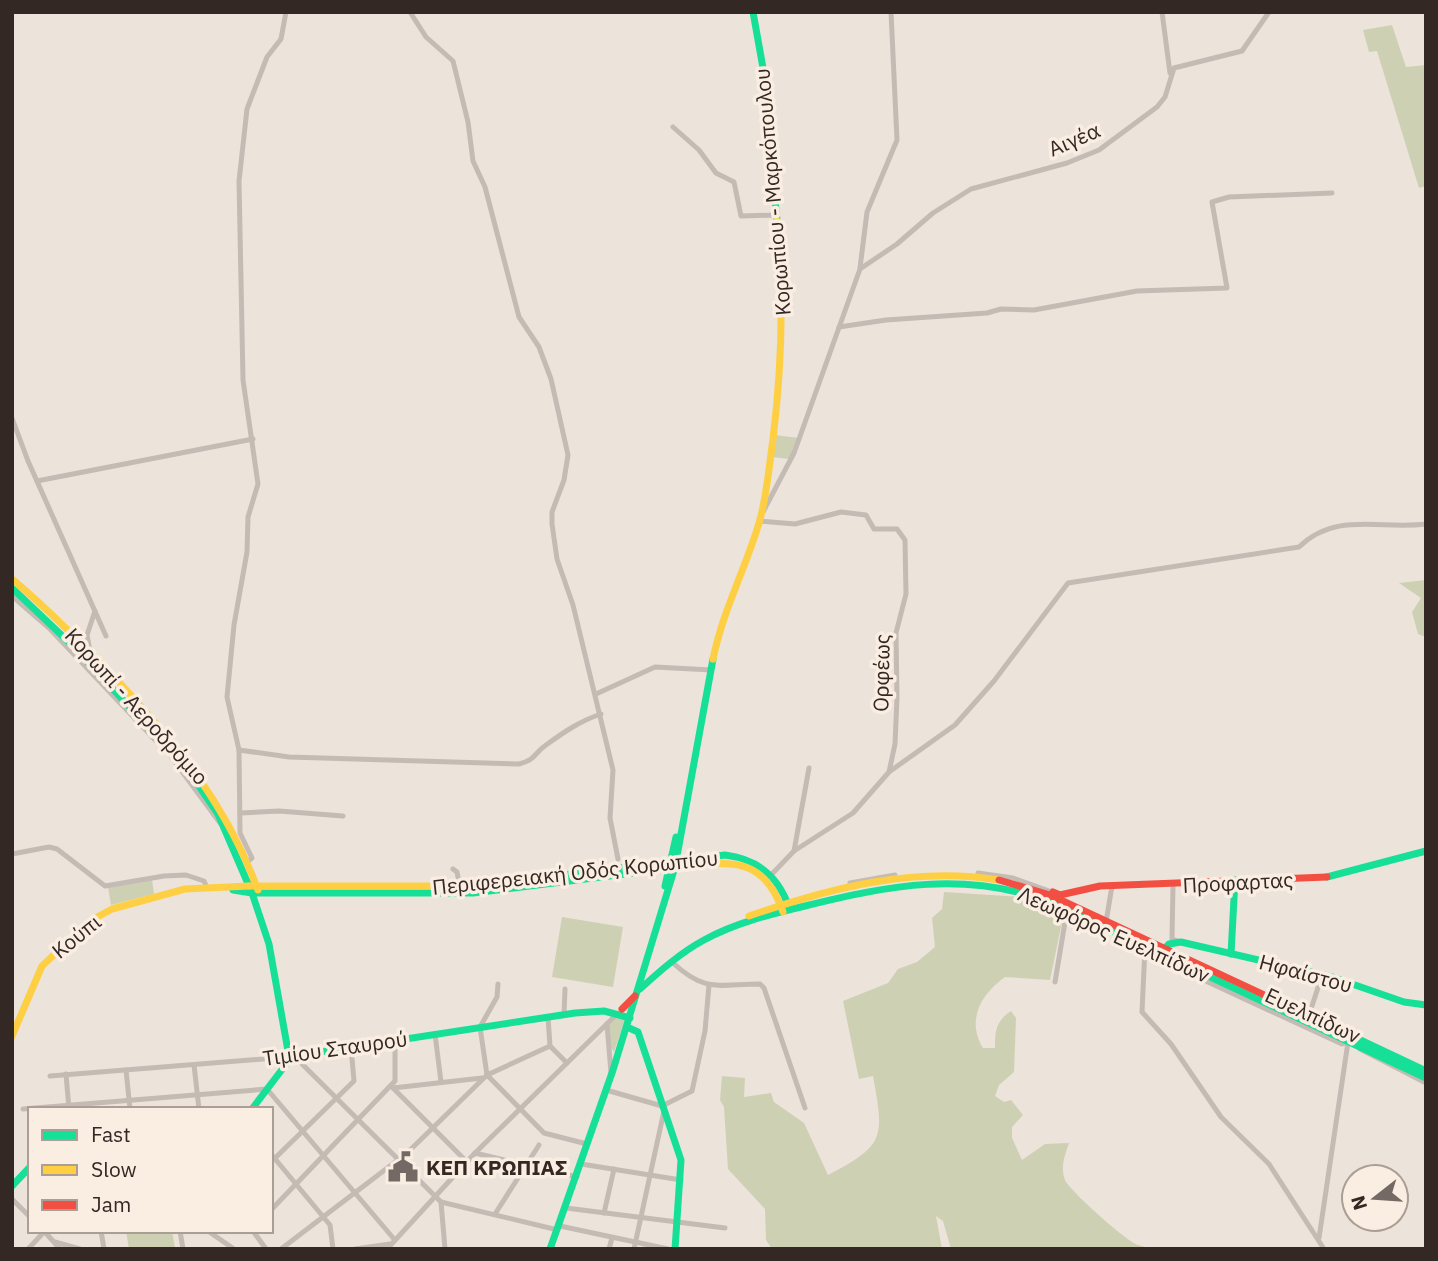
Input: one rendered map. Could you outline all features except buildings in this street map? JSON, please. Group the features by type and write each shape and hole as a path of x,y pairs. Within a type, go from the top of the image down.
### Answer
{"main road":[{"name":"Κορωπίου - Μαρκόπουλου","path":"550,1249 631,1015 663,903 727,602 759,522 773,438 782,351 783,286 763,68 753,12"},
{"name":"Κορωπί - Αεροδρόμιο","path":"12,579 75,642 205,792 254,890"},
{"name":"Κορωπί - Αεροδρόμιο","path":"12,588 91,653 204,777 225,810 254,878 254,890"},
{"name":"Προφαρτας","path":"1051,893 1060,895 1090,887 1337,877 1426,851"},
{"name":"Περιφερειακή Οδός Κορωπίου","path":"254,890 424,895 473,893 732,855 753,862 772,874 784,892 785,908"},
{"name":"Περιφερειακή Οδός Κορωπίου","path":"254,890 271,886 460,887 672,864 738,863 756,870 775,889"},
{"name":"Λεωφόρος Ευελπίδων","path":"706,939 798,901 881,881 951,874 1026,883 1051,893 1163,952 1348,1042 1402,1063 1426,1069"},
{"path":"254,878 271,886"},
{"path":"1231,954 1235,880"},
{"name":"Λεωφόρος Ευελπίδων","path":"620,1011 672,962 720,928 765,910 874,889 961,882 1014,888 1144,947 1163,952"},
{"name":"Κούπι","path":"12,1036 42,967 90,921 112,909 185,889 254,890"},
{"path":"775,889 785,908"},
{"path":"765,910 773,903 775,889"},
{"path":"254,890 264,924 291,1057 254,1107"},
{"path":"784,892 798,901"},
{"path":"1163,952 1181,943"},
{"path":"1177,959 1175,951 1181,943"},
{"name":"Ηφαίστου","path":"1181,943 1322,975 1404,1002 1426,1004"},
{"name":"Λεωφόρος Ευελπίδων","path":"1177,959 1200,966 1343,1030 1402,1063 1426,1080"},
{"name":"Τιμίου Σταυρού","path":"291,1057 564,1015 604,1011 620,1011 631,1015"},
{"path":"627,1027 638,1032 681,1160 682,1181 675,1249"},
{"path":"12,1186 28,1169"}],"street":[{"path":"247,862 252,858 240,833 239,750 227,686 247,552 248,517 258,484 242,354 239,200 242,134 261,69 281,38 286,12"},
{"path":"410,12 426,37 453,61 468,122 473,160 485,187 519,317 539,347 551,379 568,455 566,473 552,512 553,533 564,585 573,606 596,694 613,770 610,818 618,859"},
{"name":"Αιγέα","path":"759,522 794,453 860,269 872,195 890,162 897,140 891,12"},
{"path":"1162,12 1170,73 1182,65 1242,51 1269,12"},
{"name":"Αιγέα","path":"860,269 897,244 933,213 971,189 1067,163 1099,150 1157,107 1165,97 1170,73"},
{"path":"673,127 699,150 716,173 734,182 741,216 776,215"},
{"path":"839,327 886,320 975,315 1001,309 1034,310 1137,291 1227,288 1212,202 1229,197 1332,193"},
{"path":"863,257 869,261"},
{"path":"12,418 106,636"},
{"path":"37,481 253,439"},
{"name":"Ορφέως","path":"759,522 795,524 842,512 866,514 874,529 897,529 904,537 906,594 895,633 897,698 889,772"},
{"path":"772,874 794,851 853,813 889,772 955,725 1003,671 1068,583 1299,547 1311,534 1324,529 1360,524 1426,524"},
{"path":"12,596 49,628 172,758 217,821 223,825"},
{"path":"75,642 89,625 95,611"},
{"path":"89,625 87,643 91,653"},
{"path":"596,694 655,667 711,670"},
{"path":"239,750 289,757 519,764 534,759 543,746 578,722 601,714"},
{"path":"794,851 810,768"},
{"path":"241,813 279,811 344,816"},
{"path":"12,854 49,847 57,849 106,886 186,875 204,881 207,888"},
{"path":"453,869 458,874 460,887"},
{"path":"1172,885 1172,939 1181,943"},
{"path":"1107,922 1112,886"},
{"path":"1055,982 1067,910"},
{"path":"1144,947 1142,1012 1171,1044 1221,1117 1269,1164 1320,1238 1324,1249"},
{"path":"672,962 709,985 732,988 760,984 764,988 805,1108"},
{"path":"1312,1006 1322,975"},
{"path":"498,984 496,997 480,1027 484,1077 544,1133 588,1144"},
{"path":"606,1090 663,1108 692,1091 709,985"},
{"path":"564,1015 565,989"},
{"path":"355,1249 390,1244 475,1153 620,1011"},
{"path":"548,1017 550,1046 566,1063"},
{"path":"607,1024 611,1075"},
{"path":"435,1034 441,1082"},
{"path":"273,1208 392,1087 396,1079 395,1040"},
{"path":"1320,1238 1348,1042"},
{"path":"392,1087 484,1077 550,1046"},
{"path":"273,1157 354,1081 351,1047"},
{"path":"291,1057 338,1097 441,1202 668,1249"},
{"name":"Τιμίου Σταυρού","path":"50,1076 291,1057"},
{"path":"194,1065 199,1107"},
{"path":"127,1070 130,1107"},
{"path":"66,1074 69,1107 267,1089 354,1194 390,1244"},
{"path":"281,1249 400,1160 484,1077"},
{"path":"392,1087 467,1162"},
{"path":"634,1249 663,1108"},
{"path":"23,1109 28,1109"},
{"path":"495,1214 539,1145"},
{"path":"475,1153 577,1177"},
{"path":"273,1159 324,1217 331,1228 333,1249"},
{"path":"581,1164 682,1181"},
{"path":"604,1213 614,1169"},
{"path":"12,1199 28,1215"},
{"path":"441,1202 445,1249"},
{"path":"566,1208 725,1227"},
{"path":"28,1249 43,1233"},
{"path":"45,1233 60,1249"},
{"path":"211,1233 234,1249"},
{"path":"254,1233 266,1249"},
{"path":"610,1249 612,1238"},
{"path":"55,1242 80,1249"}],"green space":[{"path":"1392,25 1406,67 1426,65 1426,186 1419,188 1377,51 1369,52 1363,30"},
{"path":"775,435 799,438 789,459 772,457"},
{"path":"1426,580 1426,637 1418,634 1412,612 1421,598 1399,583"},
{"path":"152,880 154,894 111,905 108,887"},
{"path":"944,892 1020,897 1063,917 1050,980 1005,977 989,991 979,1008 976,1027 983,1048 995,1048 997,1026 1002,1018 1011,1011 1016,1018 1014,1072 999,1085 995,1096 1004,1102 1011,1100 1023,1115 1012,1127 1012,1138 1022,1160 1045,1144 1069,1143 1063,1170 1065,1180 1076,1194 1132,1242 1162,1249 951,1249 943,1221 936,1216 942,1249 772,1249 766,1240 765,1209 728,1169 724,1107 720,1100 722,1076 745,1078 744,1097 771,1093 774,1102 804,1123 828,1175 871,1147 879,1126 873,1076 859,1079 843,1001 888,983 898,969 917,962 935,947 932,918 942,909"},
{"path":"562,917 623,927 613,987 552,977"},
{"path":"618,1016 625,1019 614,1052 610,1046 609,1025"},
{"path":"126,1233 172,1233 175,1248 129,1249"}],"traffic: fast":[{"path":"753,12 763,68 777,221"},
{"path":"12,588 73,646 188,770 218,814 252,893 473,893 673,868"},
{"path":"550,1249 613,1070 675,867 713,659"},
{"path":"665,886 676,837"},
{"path":"1327,877 1426,851"},
{"path":"473,886 725,855 747,860 765,871 779,886 789,907"},
{"path":"1231,954 1235,880"},
{"path":"640,989 695,945 728,929 766,916 897,887 927,884 986,886 1048,901 1426,1078"},
{"path":"233,890 252,893 269,944 288,1051 287,1063 254,1107"},
{"path":"1162,951 1169,944 1181,942 1332,977 1404,1002 1426,1005"},
{"path":"288,1057 575,1013 604,1011 630,1018"},
{"path":"1316,1019 1426,1071"},
{"path":"627,1027 638,1032 681,1160 675,1249"},
{"path":"12,1186 28,1169"}],"traffic: slow":[{"path":"713,659 722,624 759,523 768,481 780,357 781,276 777,221"},
{"path":"12,579 116,679 180,753 231,830 258,890"},
{"path":"673,868 725,863 753,870 765,879 783,912"},
{"path":"749,916 810,897 873,882 935,876 999,880"},
{"path":"12,1036 42,966 90,921 112,909 185,889 249,886"},
{"path":"249,886 473,886"}],"traffic: jam":[{"path":"1053,892 1060,895 1100,886 1327,877"},
{"path":"999,880 1050,895 1316,1019"},
{"path":"622,1009 635,996"}],"place":[{"name":"ΚΕΠ ΚΡΩΠΙΑΣ","path":"403,1167"}]}
